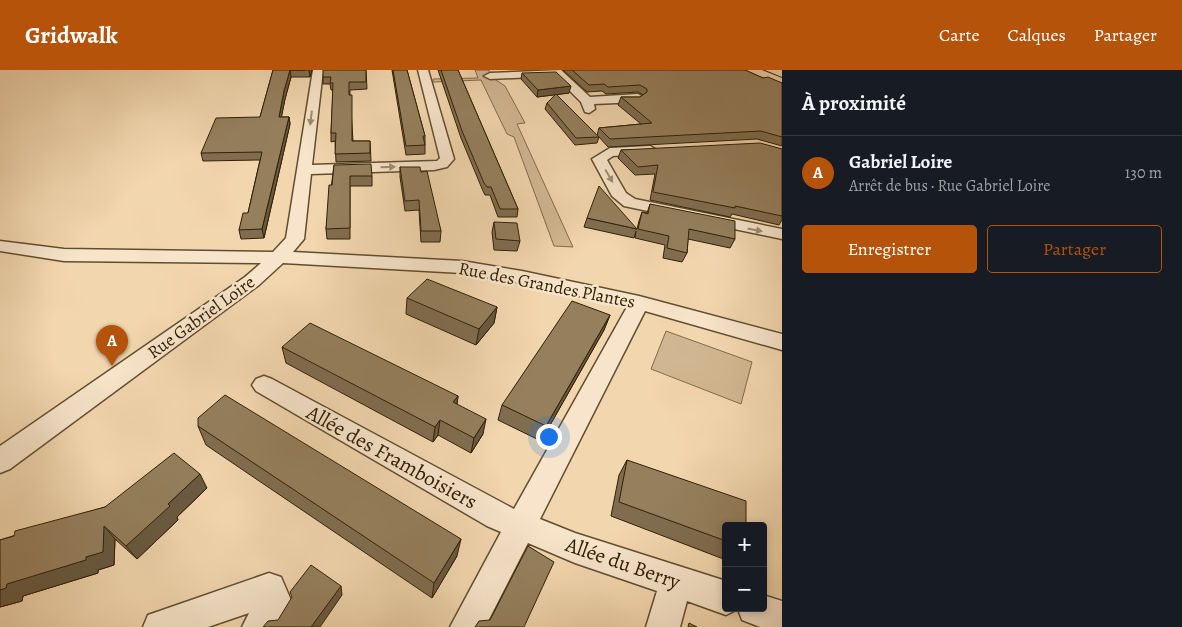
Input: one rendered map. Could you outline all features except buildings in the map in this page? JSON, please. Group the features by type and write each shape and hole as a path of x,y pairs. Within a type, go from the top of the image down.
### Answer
{"main road":[{"path":"751,70 782,83"}],"street":[{"name":"Rue Gabriel Loire","path":"0,461 252,281 278,258 295,239 318,70"},
{"path":"304,170 434,166 442,164 447,159 423,70"},
{"path":"490,76 557,71 588,105 638,98"},
{"path":"668,149 610,152 599,159 620,196 630,203 782,234"},
{"name":"Rue des Grandes Plantes","path":"0,246 64,255 278,258 462,267 522,277 639,303 782,342"},
{"path":"467,627 639,303"},
{"name":"Allée des Framboisiers","path":"264,385 497,516 521,527"},
{"name":"Allée du Berry","path":"521,527 575,548 722,597"},
{"path":"663,627 676,581"},
{"path":"160,627 269,589 276,605 259,627"},
{"path":"765,612 782,618"}],"shaded area":[{"path":"475,70 489,70 490,76 505,86 525,123 517,124 573,247 554,246 514,137 507,134 481,80 433,82 433,79 478,78"},
{"path":"666,331 752,362 741,404 651,369"}],"place":[{"name":"Gabriel Loire","path":"112,366"}]}
